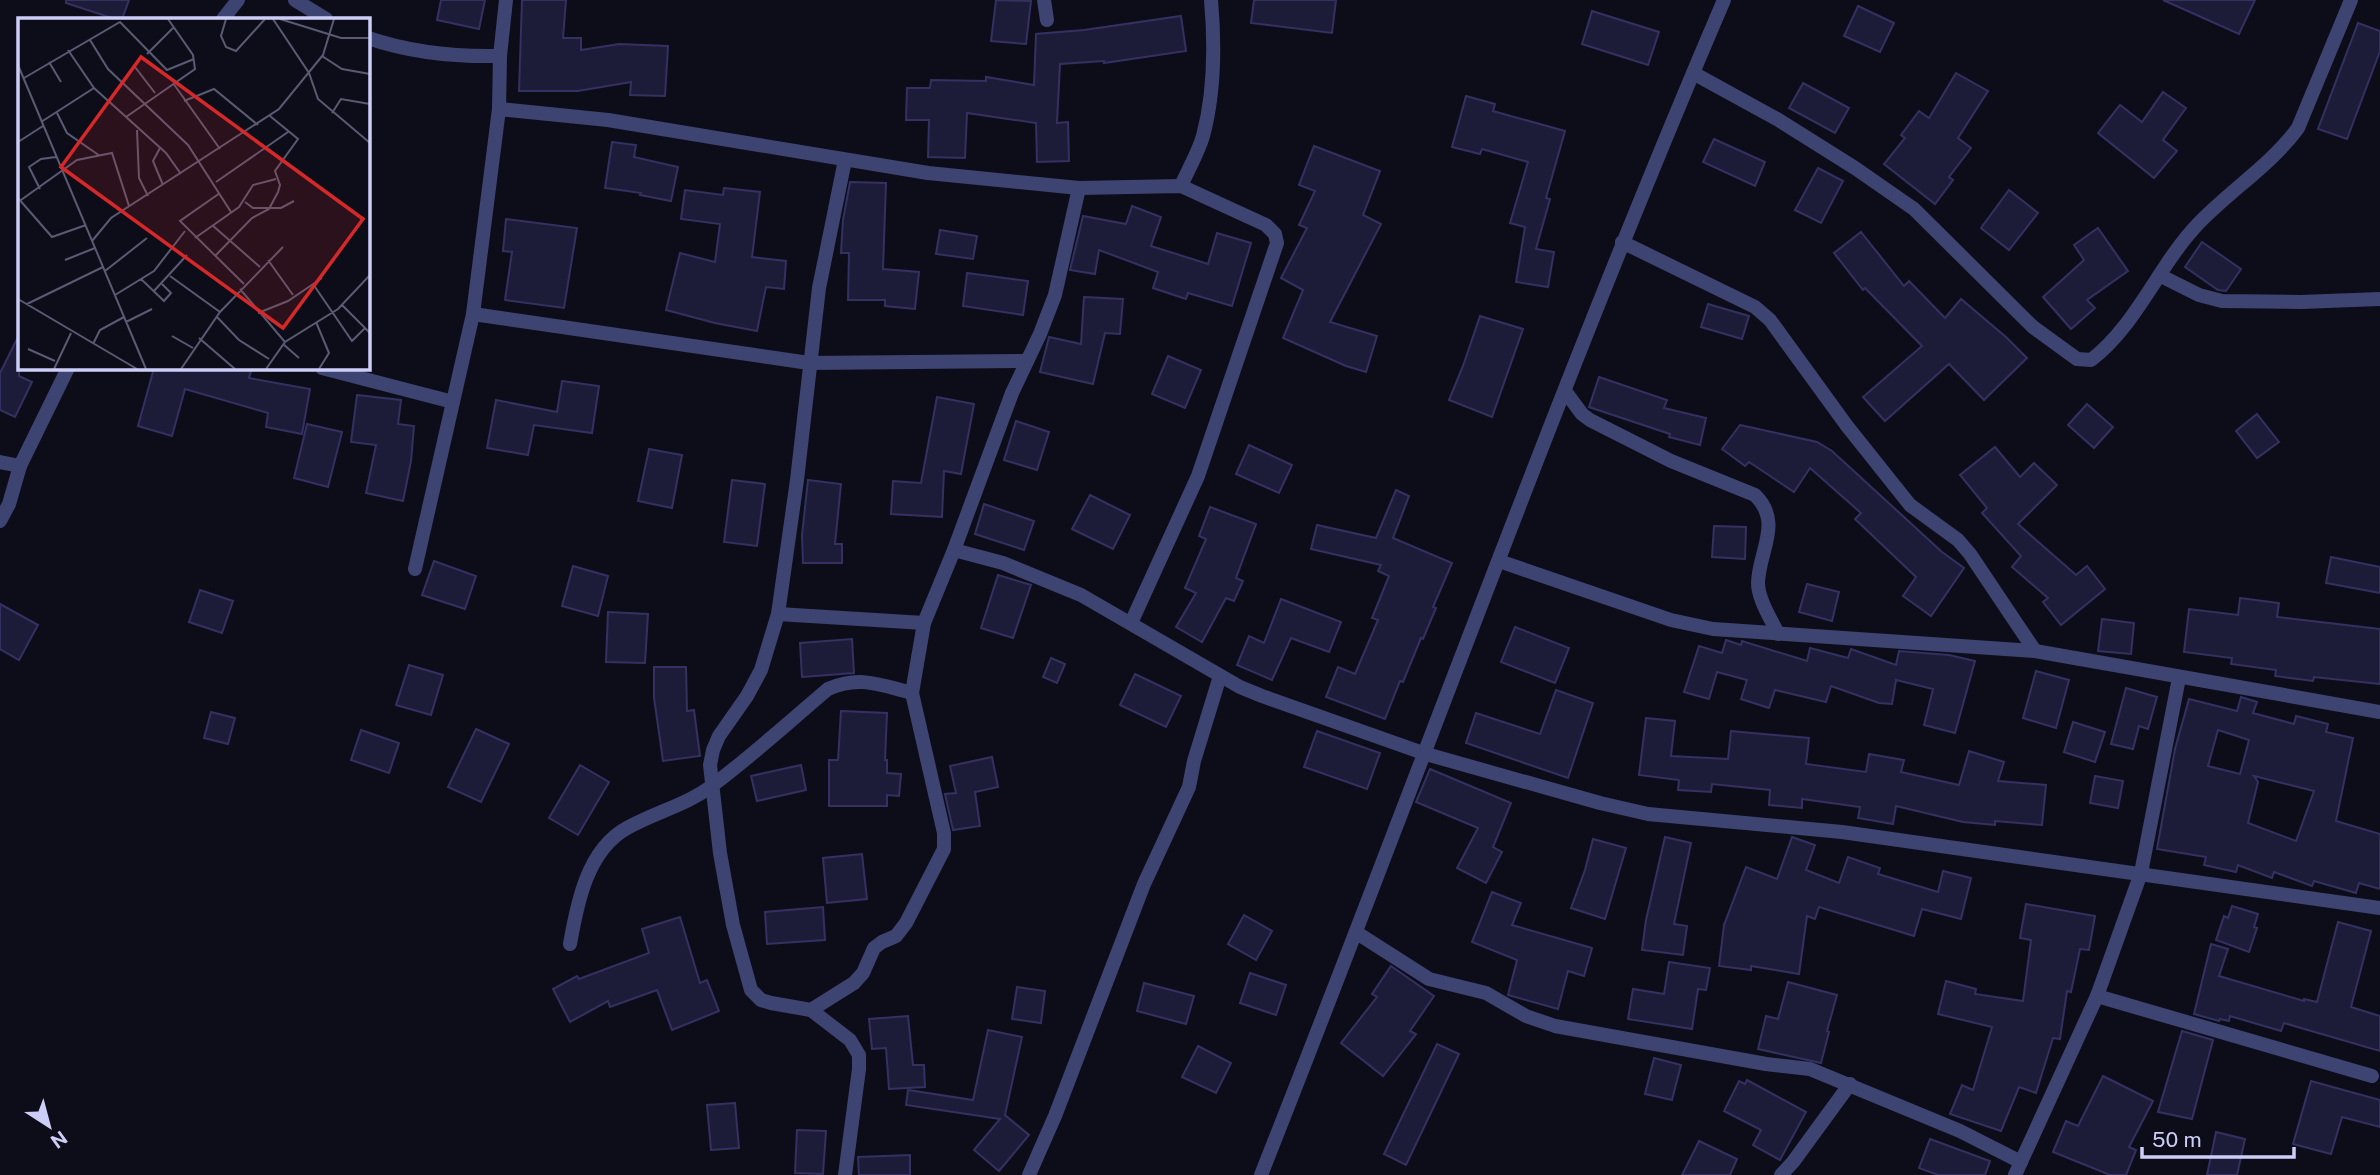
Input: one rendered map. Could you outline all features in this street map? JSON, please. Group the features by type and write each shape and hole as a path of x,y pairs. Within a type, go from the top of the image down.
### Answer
{"street":[{"path":"224,18 238,0"},
{"path":"295,0 324,18"},
{"path":"415,569 473,314 499,109 500,56 506,0"},
{"path":"1044,0 1047,20"},
{"path":"1181,186 1203,138 1212,86 1211,0"},
{"path":"1261,1175 1357,933 1622,242 1724,0"},
{"path":"1693,73 1777,119 1914,209 2033,327 2077,359 2091,360 2103,351 2198,223 2285,145 2298,128 2351,0"},
{"path":"369,38 417,52 454,57 500,56"},
{"path":"499,109 608,120 928,173 1079,188 1181,186 1266,225 1275,234 1277,243 1198,476 1131,623"},
{"path":"845,160 819,288 797,480 778,614 761,670 747,696 729,719 713,750 710,765 720,853 733,925 751,990 761,1000 811,1010 850,1040 859,1055 845,1175"},
{"path":"811,1010 854,983 863,973 874,948 896,936 906,923 944,849 944,834 912,693 924,623 1012,393 1055,295 1079,188"},
{"path":"1622,242 1755,307 1770,320 1847,426 1910,505 1958,540 1970,554 2035,651"},
{"path":"2161,276 2199,295 2221,301 2380,299"},
{"path":"473,314 809,363 1027,361"},
{"path":"0,521 9,504 20,466 68,369"},
{"path":"326,369 453,402"},
{"path":"1565,391 1582,414 1590,420 1671,461 1755,495 1765,506 1770,520 1758,584 1760,595 1778,634"},
{"path":"0,462 20,466"},
{"path":"954,550 1003,563 1054,583 1131,623 1220,676 1262,696 1426,754 1601,803 1648,814 1842,832 2380,908"},
{"path":"1499,561 1671,620 1713,629 2035,651 2380,712"},
{"path":"778,614 924,623"},
{"path":"1030,1175 1144,884 1189,787 1194,761 1220,676"},
{"path":"1357,933 1429,979 1486,993 1526,1016 1555,1026 1766,1064 1810,1069 1960,1131 2018,1168 2097,996 2141,873 2179,677"},
{"path":"570,944 576,910 592,866 604,846 625,829 677,806 713,785 828,689 842,682 859,680 912,693"},
{"path":"2097,996 2372,1076"},
{"path":"1782,1175 1850,1084"}],"building":[{"path":"66,0 129,0 122,18 112,18 66,3"},
{"path":"441,0 485,0 479,29 437,20"},
{"path":"522,0 566,0 563,38 581,38 581,50 619,44 668,46 665,96 630,95 631,82 578,91 519,91"},
{"path":"996,0 1031,1 1026,44 991,41"},
{"path":"1254,0 1336,0 1332,33 1251,23"},
{"path":"2163,0 2255,0 2239,34"},
{"path":"1858,6 1894,23 1880,52 1844,36"},
{"path":"1592,11 1659,32 1648,65 1582,44"},
{"path":"1181,16 1186,51 1104,63 1060,64 1057,123 1068,122 1069,161 1037,162 1036,123 967,113 965,158 928,157 929,120 906,120 907,88 930,88 931,80 986,81 986,77 1034,85 1036,34"},
{"path":"2358,23 2380,31 2380,51 2347,139 2318,129"},
{"path":"1956,73 1988,91 1958,138 1971,148 1949,177 1953,180 1935,204 1884,164 1905,138 1901,135 1919,111 1929,118"},
{"path":"1803,83 1849,108 1835,133 1789,108"},
{"path":"2163,92 2186,108 2163,140 2177,151 2154,178 2098,133 2120,105 2142,122"},
{"path":"1466,96 1495,104 1493,111 1565,131 1546,198 1550,199 1536,249 1554,252 1548,287 1516,282 1525,227 1510,223 1528,162 1482,149 1480,154 1452,147"},
{"path":"1714,139 1765,162 1755,186 1703,162"},
{"path":"612,142 636,145 634,157 678,167 671,201 605,188"},
{"path":"1314,146 1380,171 1363,215 1381,224 1330,322 1377,336 1366,372 1283,338 1303,290 1281,278 1307,228 1299,225 1315,191 1299,185"},
{"path":"1818,168 1843,181 1821,223 1795,210"},
{"path":"850,182 886,183 883,269 919,272 915,309 885,306 885,300 848,300 849,253 841,253 843,220"},
{"path":"724,188 760,192 752,257 786,261 784,289 766,287 757,331 666,310 680,253 715,262 720,224 681,219 685,190 723,195"},
{"path":"2009,190 2038,213 2009,250 1981,228"},
{"path":"1132,206 1161,217 1151,246 1208,264 1217,233 1251,243 1232,306 1188,293 1186,299 1153,288 1158,272 1099,250 1095,274 1070,270 1083,216 1126,224"},
{"path":"506,219 577,228 564,308 505,300 512,252 503,251"},
{"path":"2098,228 2128,271 2087,300 2095,308 2071,329 2043,297 2084,260 2074,245"},
{"path":"940,230 977,236 973,259 936,254"},
{"path":"1861,232 1904,286 1909,281 1945,318 1961,299 2027,358 1984,400 1949,364 1885,421 1863,397 1922,346 1865,288 1863,290 1834,253"},
{"path":"2202,242 2241,269 2226,291 2218,290 2185,267"},
{"path":"967,273 1028,281 1023,315 963,306"},
{"path":"1084,297 1123,299 1120,334 1105,333 1093,384 1040,372 1049,337 1081,344"},
{"path":"1708,304 1749,316 1742,339 1701,327"},
{"path":"1480,316 1523,329 1492,417 1449,400"},
{"path":"18,337 19,376 32,382 15,417 0,410 0,373"},
{"path":"1168,356 1201,370 1185,408 1152,394"},
{"path":"154,369 252,369 249,378 310,389 302,434 266,427 268,413 185,389 172,436 138,426"},
{"path":"1599,377 1667,400 1664,408 1706,418 1700,445 1669,437 1670,434 1589,407"},
{"path":"562,381 599,386 592,433 534,425 528,455 487,448 496,400 557,412"},
{"path":"357,395 401,400 398,424 414,426 411,461 403,501 366,493 376,445 351,442"},
{"path":"937,397 974,404 961,474 944,471 942,517 891,514 893,481 921,483"},
{"path":"2087,404 2113,427 2094,448 2068,425"},
{"path":"2257,414 2279,442 2257,458 2236,431"},
{"path":"1016,421 1049,432 1037,470 1004,460"},
{"path":"307,424 342,432 328,487 294,478"},
{"path":"1740,425 1817,442 1832,451 1942,552 1964,568 1931,616 1903,596 1916,577 1855,519 1861,513 1810,468 1794,492 1749,462 1745,466 1722,449"},
{"path":"1249,445 1292,465 1279,493 1236,474"},
{"path":"1995,447 2020,477 2034,463 2057,485 2018,524 2076,575 2087,566 2105,589 2061,625 2043,602 2048,598 2012,567 2021,556 1982,513 1987,508 1960,475"},
{"path":"649,449 682,455 672,508 638,501"},
{"path":"732,480 765,484 757,546 724,542"},
{"path":"808,480 841,484 835,544 842,544 842,563 803,563 802,535"},
{"path":"1396,490 1409,496 1393,538 1452,563 1423,639 1421,638 1403,682 1400,681 1385,719 1326,697 1338,667 1355,674 1378,620 1372,618 1389,576 1378,571 1381,565 1311,549 1317,525 1376,538"},
{"path":"1090,495 1130,515 1113,549 1072,529"},
{"path":"984,504 1034,521 1024,550 975,534"},
{"path":"1210,507 1256,524 1236,578 1243,581 1234,601 1226,598 1202,642 1176,627 1196,593 1185,588 1206,539 1199,536"},
{"path":"1714,526 1746,527 1745,559 1712,557"},
{"path":"2331,557 2380,567 2380,593 2326,583"},
{"path":"434,561 476,576 465,609 422,595"},
{"path":"573,566 608,576 598,616 562,606"},
{"path":"998,575 1031,585 1013,638 981,628"},
{"path":"1807,584 1839,592 1832,621 1799,612"},
{"path":"200,590 233,601 222,633 189,622"},
{"path":"2240,598 2279,603 2277,617 2380,629 2380,684 2275,676 2276,670 2231,664 2232,658 2184,652 2189,609 2238,615"},
{"path":"1281,599 1341,622 1329,652 1291,638 1272,680 1237,665 1249,636 1264,643"},
{"path":"0,604 38,625 19,660 0,649"},
{"path":"608,612 648,614 645,663 606,662"},
{"path":"2102,619 2134,623 2131,654 2098,651"},
{"path":"1515,627 1569,648 1555,683 1501,662"},
{"path":"852,639 854,673 802,677 800,643"},
{"path":"1726,640 1741,645 1742,641 1807,661 1810,648 1848,658 1851,649 1896,665 1899,651 1949,655 1975,661 1955,733 1924,725 1933,689 1896,680 1892,704 1879,703 1831,686 1826,702 1775,690 1769,708 1741,699 1747,680 1717,672 1709,699 1684,692 1699,646 1722,653"},
{"path":"1051,658 1065,664 1057,683 1043,677"},
{"path":"409,665 443,675 431,715 396,705"},
{"path":"654,667 686,667 687,711 694,710 700,756 663,761 654,698"},
{"path":"2036,671 2069,680 2056,728 2023,718"},
{"path":"1135,674 1181,696 1166,727 1120,705"},
{"path":"2126,688 2157,697 2148,729 2139,726 2133,749 2111,744"},
{"path":"1556,690 1593,703 1568,778 1466,743 1476,713 1540,734"},
{"path":"2241,697 2257,702 2253,713 2294,724 2296,716 2328,724 2326,732 2353,738 2336,821 2380,834 2380,889 2359,883 2356,893 2314,881 2312,886 2274,872 2272,878 2238,865 2236,872 2204,865 2206,857 2157,849 2175,749 2189,699 2237,711","holes":["2218,730 2249,740 2240,774 2208,766","2254,776 2314,791 2296,841 2248,823 2258,782"]},
{"path":"841,711 887,713 887,773 901,774 899,796 887,795 887,806 829,806 829,760 838,760"},
{"path":"211,712 235,718 228,744 204,738"},
{"path":"1646,718 1675,721 1671,756 1728,759 1731,731 1809,738 1806,764 1866,772 1869,754 1904,760 1901,772 1959,785 1969,751 2004,762 1998,781 2046,785 2042,825 1995,821 1995,825 1963,822 1896,806 1893,824 1858,818 1860,807 1802,799 1802,808 1769,805 1770,790 1712,784 1711,792 1678,790 1679,780 1639,775"},
{"path":"2073,722 2105,732 2095,762 2064,752"},
{"path":"476,729 509,744 481,802 448,787"},
{"path":"361,730 399,743 389,773 351,760"},
{"path":"1317,731 1380,753 1367,789 1304,767"},
{"path":"992,757 998,787 975,792 980,826 953,830 945,794 956,793 950,766"},
{"path":"580,765 609,782 578,835 549,818"},
{"path":"801,765 806,790 757,801 751,776"},
{"path":"1430,769 1511,803 1493,847 1502,852 1486,883 1457,868 1478,828 1416,802"},
{"path":"2095,776 2123,781 2118,808 2090,803"},
{"path":"1665,837 1691,843 1674,924 1687,926 1683,955 1642,950"},
{"path":"1792,837 1815,845 1806,870 1839,883 1848,857 1880,868 1878,874 1938,892 1943,871 1971,878 1961,919 1922,909 1914,936 1819,907 1815,919 1807,916 1799,974 1751,966 1751,970 1719,966 1724,925 1746,867 1777,879"},
{"path":"1593,839 1626,848 1605,919 1571,908"},
{"path":"862,854 867,899 827,903 823,858"},
{"path":"1492,892 1521,903 1512,925 1592,948 1584,976 1568,971 1558,1009 1508,995 1517,960 1472,942"},
{"path":"2026,904 2095,916 2089,950 2080,949 2071,992 2067,991 2060,1039 2053,1038 2036,1093 2019,1087 2001,1131 1950,1114 1962,1085 1973,1090 1992,1027 1938,1014 1946,981 1976,989 1975,994 2023,1001 2031,940 2020,938"},
{"path":"2232,906 2258,914 2254,927 2257,928 2249,952 2216,940 2224,916 2228,918"},
{"path":"823,907 825,940 767,944 765,912"},
{"path":"1244,915 1272,931 1256,960 1228,944"},
{"path":"680,917 700,983 707,980 719,1011 672,1030 657,990 610,1007 608,1001 570,1022 553,989 577,976 579,979 649,953 642,929"},
{"path":"2338,922 2371,931 2351,1007 2380,1016 2380,1051 2284,1023 2281,1031 2230,1016 2229,1021 2219,1021 2194,1014 2211,944 2228,949 2219,976 2304,1001 2317,1002"},
{"path":"1669,962 1710,968 1706,990 1698,989 1692,1029 1628,1019 1633,989 1664,994"},
{"path":"1391,966 1434,996 1410,1031 1416,1034 1383,1076 1341,1043 1377,997 1372,994"},
{"path":"1250,973 1286,985 1276,1015 1240,1003"},
{"path":"1788,982 1837,995 1821,1063 1758,1049 1766,1016 1778,1019"},
{"path":"1144,983 1194,996 1186,1024 1137,1011"},
{"path":"1017,987 1045,991 1041,1023 1012,1019"},
{"path":"908,1016 913,1065 924,1065 925,1087 889,1089 886,1048 872,1049 869,1019"},
{"path":"988,1030 1022,1037 1005,1115 1029,1135 999,1171 974,1150 1000,1119 906,1105 908,1090 973,1100"},
{"path":"2182,1031 2213,1040 2192,1119 2158,1112"},
{"path":"1437,1044 1459,1054 1406,1165 1384,1154"},
{"path":"1198,1046 1231,1063 1216,1093 1182,1077"},
{"path":"1654,1058 1681,1065 1672,1100 1645,1094"},
{"path":"2103,1076 2153,1101 2129,1147 2136,1150 2126,1175 2110,1175 2053,1152 2066,1121 2078,1126"},
{"path":"1747,1080 1806,1112 1780,1160 1753,1145 1761,1130 1724,1111 1739,1081 1745,1084"},
{"path":"2311,1081 2380,1100 2380,1127 2342,1117 2331,1154 2293,1144"},
{"path":"735,1103 739,1148 711,1150 707,1105"},
{"path":"797,1130 826,1131 823,1174 795,1173"},
{"path":"2216,1132 2245,1139 2237,1175 2207,1175"},
{"path":"1930,1139 1990,1161 1985,1175 1938,1175 1919,1168"},
{"path":"1699,1141 1737,1159 1730,1175 1682,1175"},
{"path":"910,1155 910,1175 859,1175 858,1157"}]}
